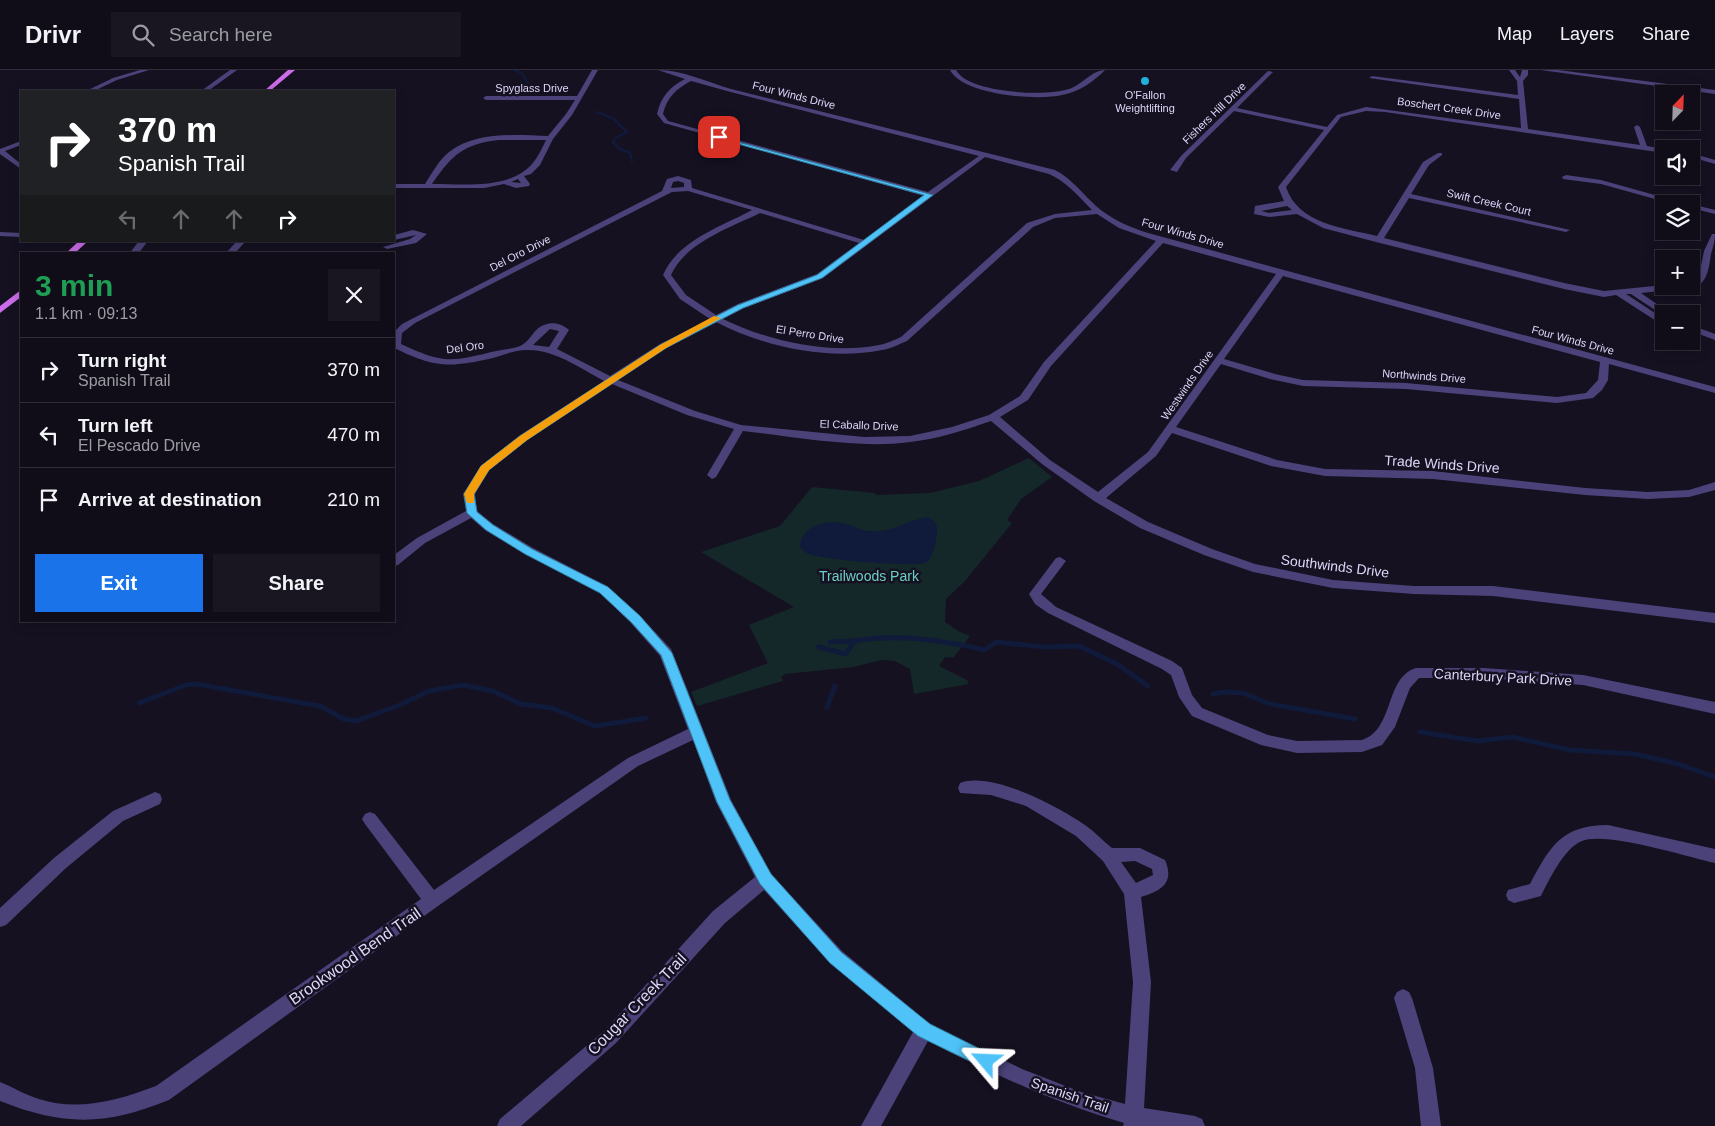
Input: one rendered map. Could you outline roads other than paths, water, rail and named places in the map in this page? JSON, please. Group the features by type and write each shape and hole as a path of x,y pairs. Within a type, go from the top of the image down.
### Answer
{"main road":[{"path":"268,90 292,70"},
{"path":"71,252 83,242"},
{"path":"0,310 20,294"}],"street":[{"path":"122,70 132,74"},
{"path":"92,90 146,70"},
{"path":"205,90 234,70"},
{"path":"395,186 472,186 504,182 516,186 523,185 526,181 520,176 528,172 537,163 550,138 569,115 577,98 595,70"},
{"name":"Four Winds Drive","path":"661,70 729,90 1061,176 1075,185 1098,212 1128,229 1161,240 1715,390"},
{"path":"953,70 956,76 969,83 1032,96 1054,95 1074,90 1102,70"},
{"path":"1512,70 1520,81 1525,130"},
{"path":"1520,81 1525,70"},
{"path":"1544,70 1715,92"},
{"name":"Fishers Hill Drive","path":"1174,170 1183,157 1270,72"},
{"path":"692,78 671,89 665,96 660,114 666,122 929,195"},
{"path":"1372,78 1521,97"},
{"name":"Spyglass Drive","path":"486,98 577,98"},
{"name":"Boschert Creek Drive","path":"1289,203 1282,187 1327,130 1339,116 1366,109 1385,110 1655,150"},
{"path":"1232,110 1327,130"},
{"path":"1637,127 1644,148"},
{"path":"428,186 450,155 466,146 486,140 508,137 550,138"},
{"path":"0,151 20,144"},
{"path":"0,151 20,166"},
{"path":"1379,240 1426,164 1440,154"},
{"path":"395,561 439,529 472,513 469,494 485,468 523,438 663,346 716,318 765,296 820,276 984,155"},
{"path":"1700,158 1715,162"},
{"path":"1566,177 1607,183 1655,196"},
{"name":"Del Oro Drive","path":"396,344 395,339 400,329 412,321 666,191 688,189 866,243"},
{"name":"Swift Creek Court","path":"1407,195 1566,230"},
{"path":"1298,212 1269,215 1257,212 1258,208 1289,203 1298,212 1326,226 1570,288 1618,294 1655,289"},
{"path":"1700,208 1715,212"},
{"name":"El Perro Drive","path":"759,210 696,244 674,260 668,268 667,275 684,298 716,318 768,339 809,347 844,351 883,348 904,339 1030,225 1060,214 1098,212"},
{"path":"386,248 413,241 423,234 413,232 395,238"},
{"path":"0,234 20,235"},
{"path":"1700,280 1703,279 1706,272 1709,244 1715,236"},
{"name":"El Caballo Drive","path":"541,348 552,350 610,380 691,413 740,428 864,440 910,439 954,430 993,417 1024,398 1047,364 1161,240"},
{"path":"136,252 143,242"},
{"path":"232,252 241,242"},
{"name":"Westwinds Drive","path":"1098,498 1152,454 1281,272"},
{"path":"1634,292 1655,307"},
{"path":"1618,294 1655,317"},
{"path":"526,347 541,329 548,326 560,327 564,330 563,334 552,350"},
{"path":"1700,331 1715,337"},
{"path":"1700,339 1715,343"},
{"name":"Del Oro","path":"396,344 425,359 442,362 462,362 526,347 541,348"},
{"name":"Northwinds Drive","path":"1219,360 1273,377 1303,383 1406,386 1557,400 1588,396 1598,388 1602,380 1605,360"},
{"name":"Southwinds Drive","path":"993,417 1046,462 1098,498 1144,525 1208,552 1288,576 1333,584 1405,589 1493,591 1715,618"},
{"path":"712,475 740,428"},
{"name":"Trade Winds Drive","path":"1171,429 1290,467 1334,473 1431,475 1642,495 1675,495 1704,491 1715,486"},
{"name":"Spanish Trail","path":"472,513 489,527 529,552 604,590 636,619 666,653 724,802 765,879 836,957 924,1030 1017,1076 1133,1121 1195,1126"},
{"name":"Canterbury Park Drive","path":"1060,560 1035,594 1039,601 1052,610 1167,664 1177,672 1186,698 1197,712 1266,742 1298,747 1362,746 1377,741 1388,727 1404,684 1416,673 1483,673 1583,680 1715,708"},
{"name":"Brookwood Bend Trail","path":"0,1091 17,1105 46,1116 82,1120 121,1110 162,1093 432,901 633,762 697,731"},
{"path":"964,788 991,789 1030,801 1081,831 1109,856 1132,892 1142,982 1133,1121"},
{"path":"0,919 60,863 118,816 155,799"},
{"path":"370,819 432,901"},
{"path":"1514,895 1535,891 1548,865 1574,837 1590,832 1608,832 1715,856"},
{"path":"1109,856 1133,853 1145,856 1159,865 1161,876 1156,883 1132,892"},
{"name":"Cougar Creek Trail","path":"507,1126 610,1037 719,917 765,879"},
{"path":"1402,998 1424,1068 1431,1126"},
{"path":"871,1126 924,1030"}],"water":[{"path":"928,517 935,523 937,532 931,558 925,563 848,561 808,554 800,547 804,534 821,524 835,522 874,531 891,529"}],"waterway":[{"path":"514,70 522,73 528,84"},
{"path":"597,112 614,119 627,132 615,138 613,142 620,149 630,153 632,161"},
{"path":"854,641 887,638 920,639 953,643 985,650 996,642 1044,647 1079,646 1117,664 1148,686"},
{"path":"819,647 846,654 854,641"},
{"path":"830,642 854,641"},
{"path":"139,703 186,685 196,684 320,706 344,719 356,721 400,705 429,691 463,685 493,691 521,704 552,708 595,726 646,718"},
{"path":"827,707 835,686"},
{"path":"1213,694 1225,692 1243,693 1270,704 1355,719"},
{"path":"1420,732 1478,741 1512,737 1570,750 1635,754 1678,764 1715,777"}],"place":[{"name":"O'Fallon Weightlifting","path":"1145,81"}],"park label":[{"name":"Trailwoods Park","path":"869,576"}]}
